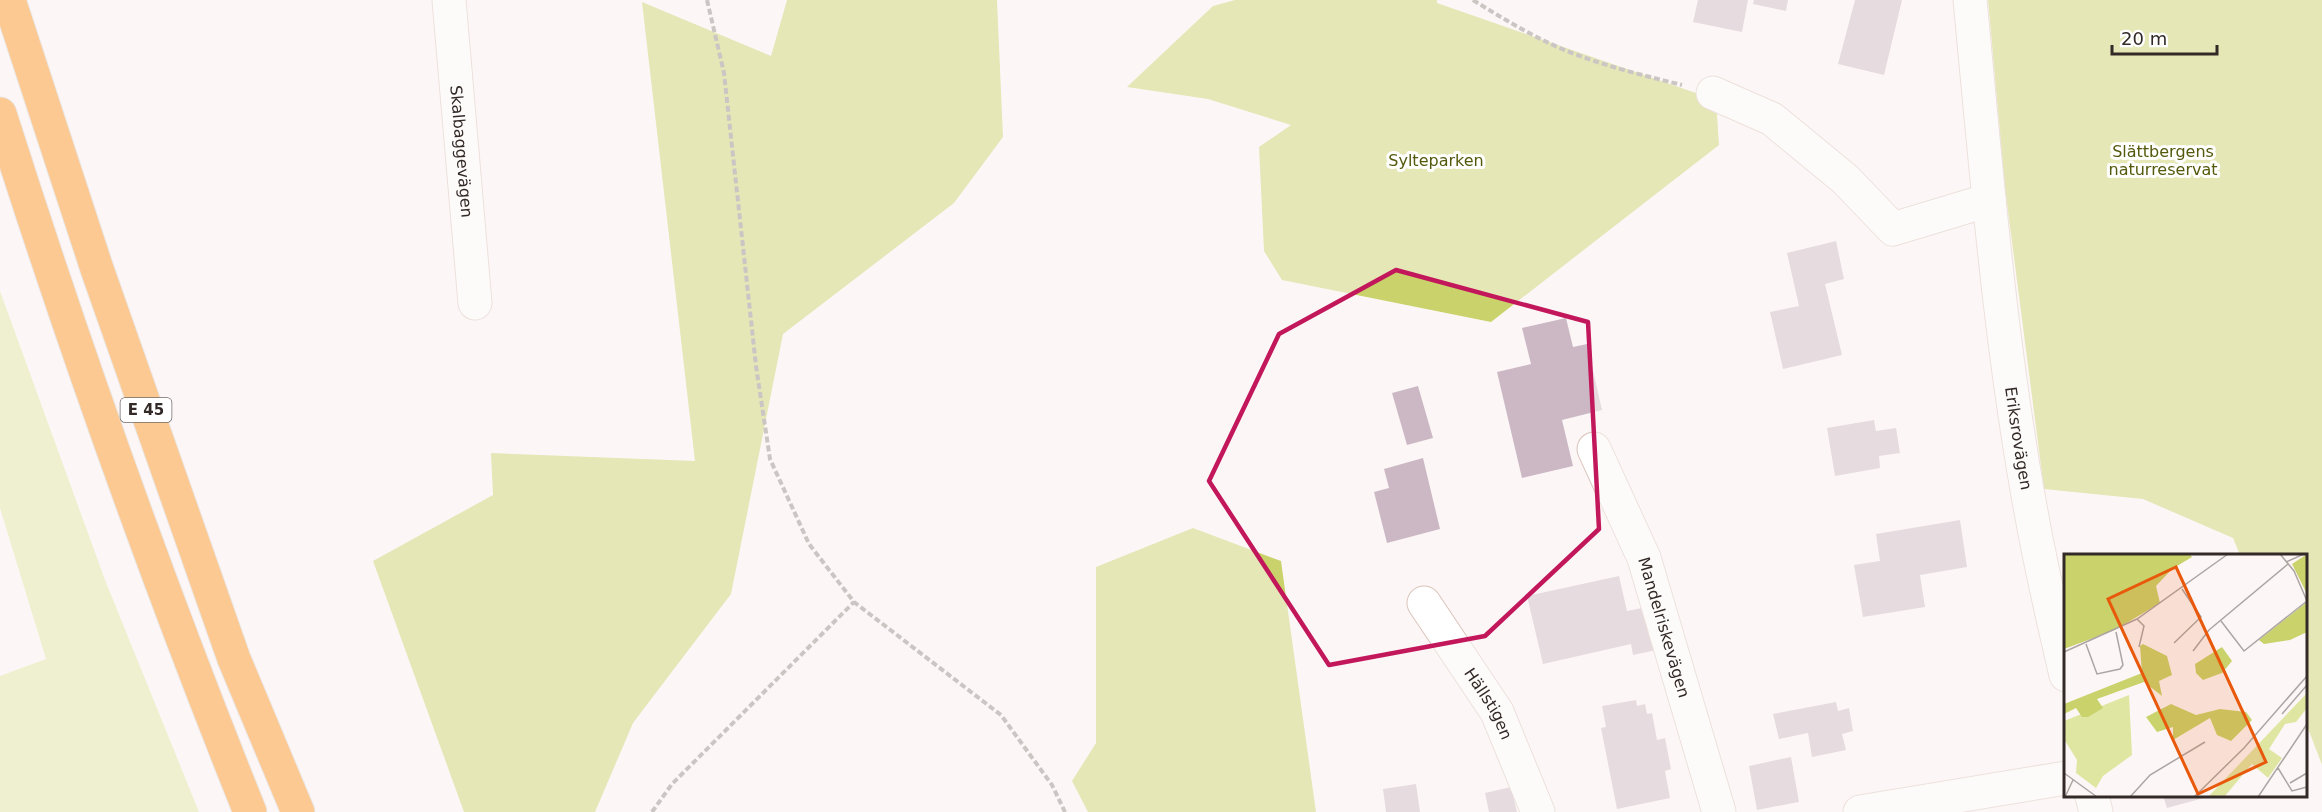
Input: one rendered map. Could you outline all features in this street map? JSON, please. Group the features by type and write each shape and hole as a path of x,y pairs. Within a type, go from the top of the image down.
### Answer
{"highway":[{"name":"E 45","path":"9,0 97,269 234,659 298,812"},
{"name":"E 45","path":"0,114 54,284 200,687 250,812"}],"street":[{"name":"Skalbaggevägen","path":"449,0 475,303"},
{"name":"Eriksrovägen","path":"1970,0 1989,200 2013,394 2035,532 2064,666"},
{"path":"1713,93 1772,119 1845,179 1893,229 1989,200"},
{"name":"Mandelriskevägen","path":"1594,449 1644,558 1719,812"},
{"name":"Hällstigen","path":"1424,603 1497,712 1538,812"},
{"path":"1860,812 2064,778"},
{"path":"2092,797 2096,812"}],"path":[{"path":"706,0 724,73 756,366 770,459 809,544 854,602 1001,715 1052,786 1065,812"},
{"path":"1473,0 1513,25 1563,49 1632,72 1713,93"},
{"path":"652,812 672,784 854,602"}],"highlighted area":[{"path":"1396,270 1588,322 1599,529 1485,636 1329,665 1209,481 1279,334"}],"green space":[{"path":"787,0 997,0 1003,137 954,203 783,334 731,594 633,723 595,812 464,812 373,561 493,495 491,453 695,461 642,2 771,56"},
{"name":"Sylteparken","path":"1235,0 1437,0 1437,3 1716,100 1719,145 1491,322 1282,280 1264,251 1259,147 1291,125 1208,99 1127,87 1213,6"},
{"name":"Slättbergens naturreservat","path":"1988,0 2322,0 2322,765 2307,726 2307,554 2240,554 2233,538 2143,499 2044,489 2005,188"},
{"path":"0,291 105,580 199,812 0,812 0,676 46,659 0,508"},
{"path":"1193,528 1281,561 1316,812 1088,812 1072,781 1096,743 1096,567"}],"building":[{"path":"1698,0 1748,0 1742,32 1693,22"},
{"path":"1754,0 1788,0 1786,11 1753,4"},
{"path":"1855,0 1902,0 1884,75 1838,64"},
{"path":"1836,241 1844,279 1825,284 1842,355 1783,369 1770,312 1799,306 1787,253"},
{"path":"1566,318 1573,347 1587,344 1602,410 1562,420 1573,466 1522,478 1497,372 1531,364 1522,328"},
{"path":"1418,386 1433,438 1407,445 1392,393"},
{"path":"1874,420 1876,431 1896,428 1900,453 1879,456 1880,468 1835,476 1827,428"},
{"path":"1423,458 1440,529 1387,543 1374,492 1389,488 1384,469"},
{"path":"1960,520 1967,567 1920,575 1925,607 1863,617 1854,565 1880,561 1876,534"},
{"path":"1619,576 1627,611 1652,606 1661,649 1633,655 1631,644 1543,664 1527,596"},
{"path":"1636,700 1637,706 1645,704 1647,714 1652,713 1657,740 1665,738 1671,769 1665,771 1670,798 1617,809 1601,728 1606,727 1602,706"},
{"path":"1836,702 1838,711 1849,708 1853,731 1842,734 1846,750 1812,757 1808,733 1779,739 1773,714"},
{"path":"1791,757 1799,802 1757,810 1749,766"},
{"path":"1416,784 1420,812 1386,812 1383,789"},
{"path":"1511,787 1517,812 1489,812 1485,793"},
{"path":"2163,797 2207,797 2167,808"}]}
